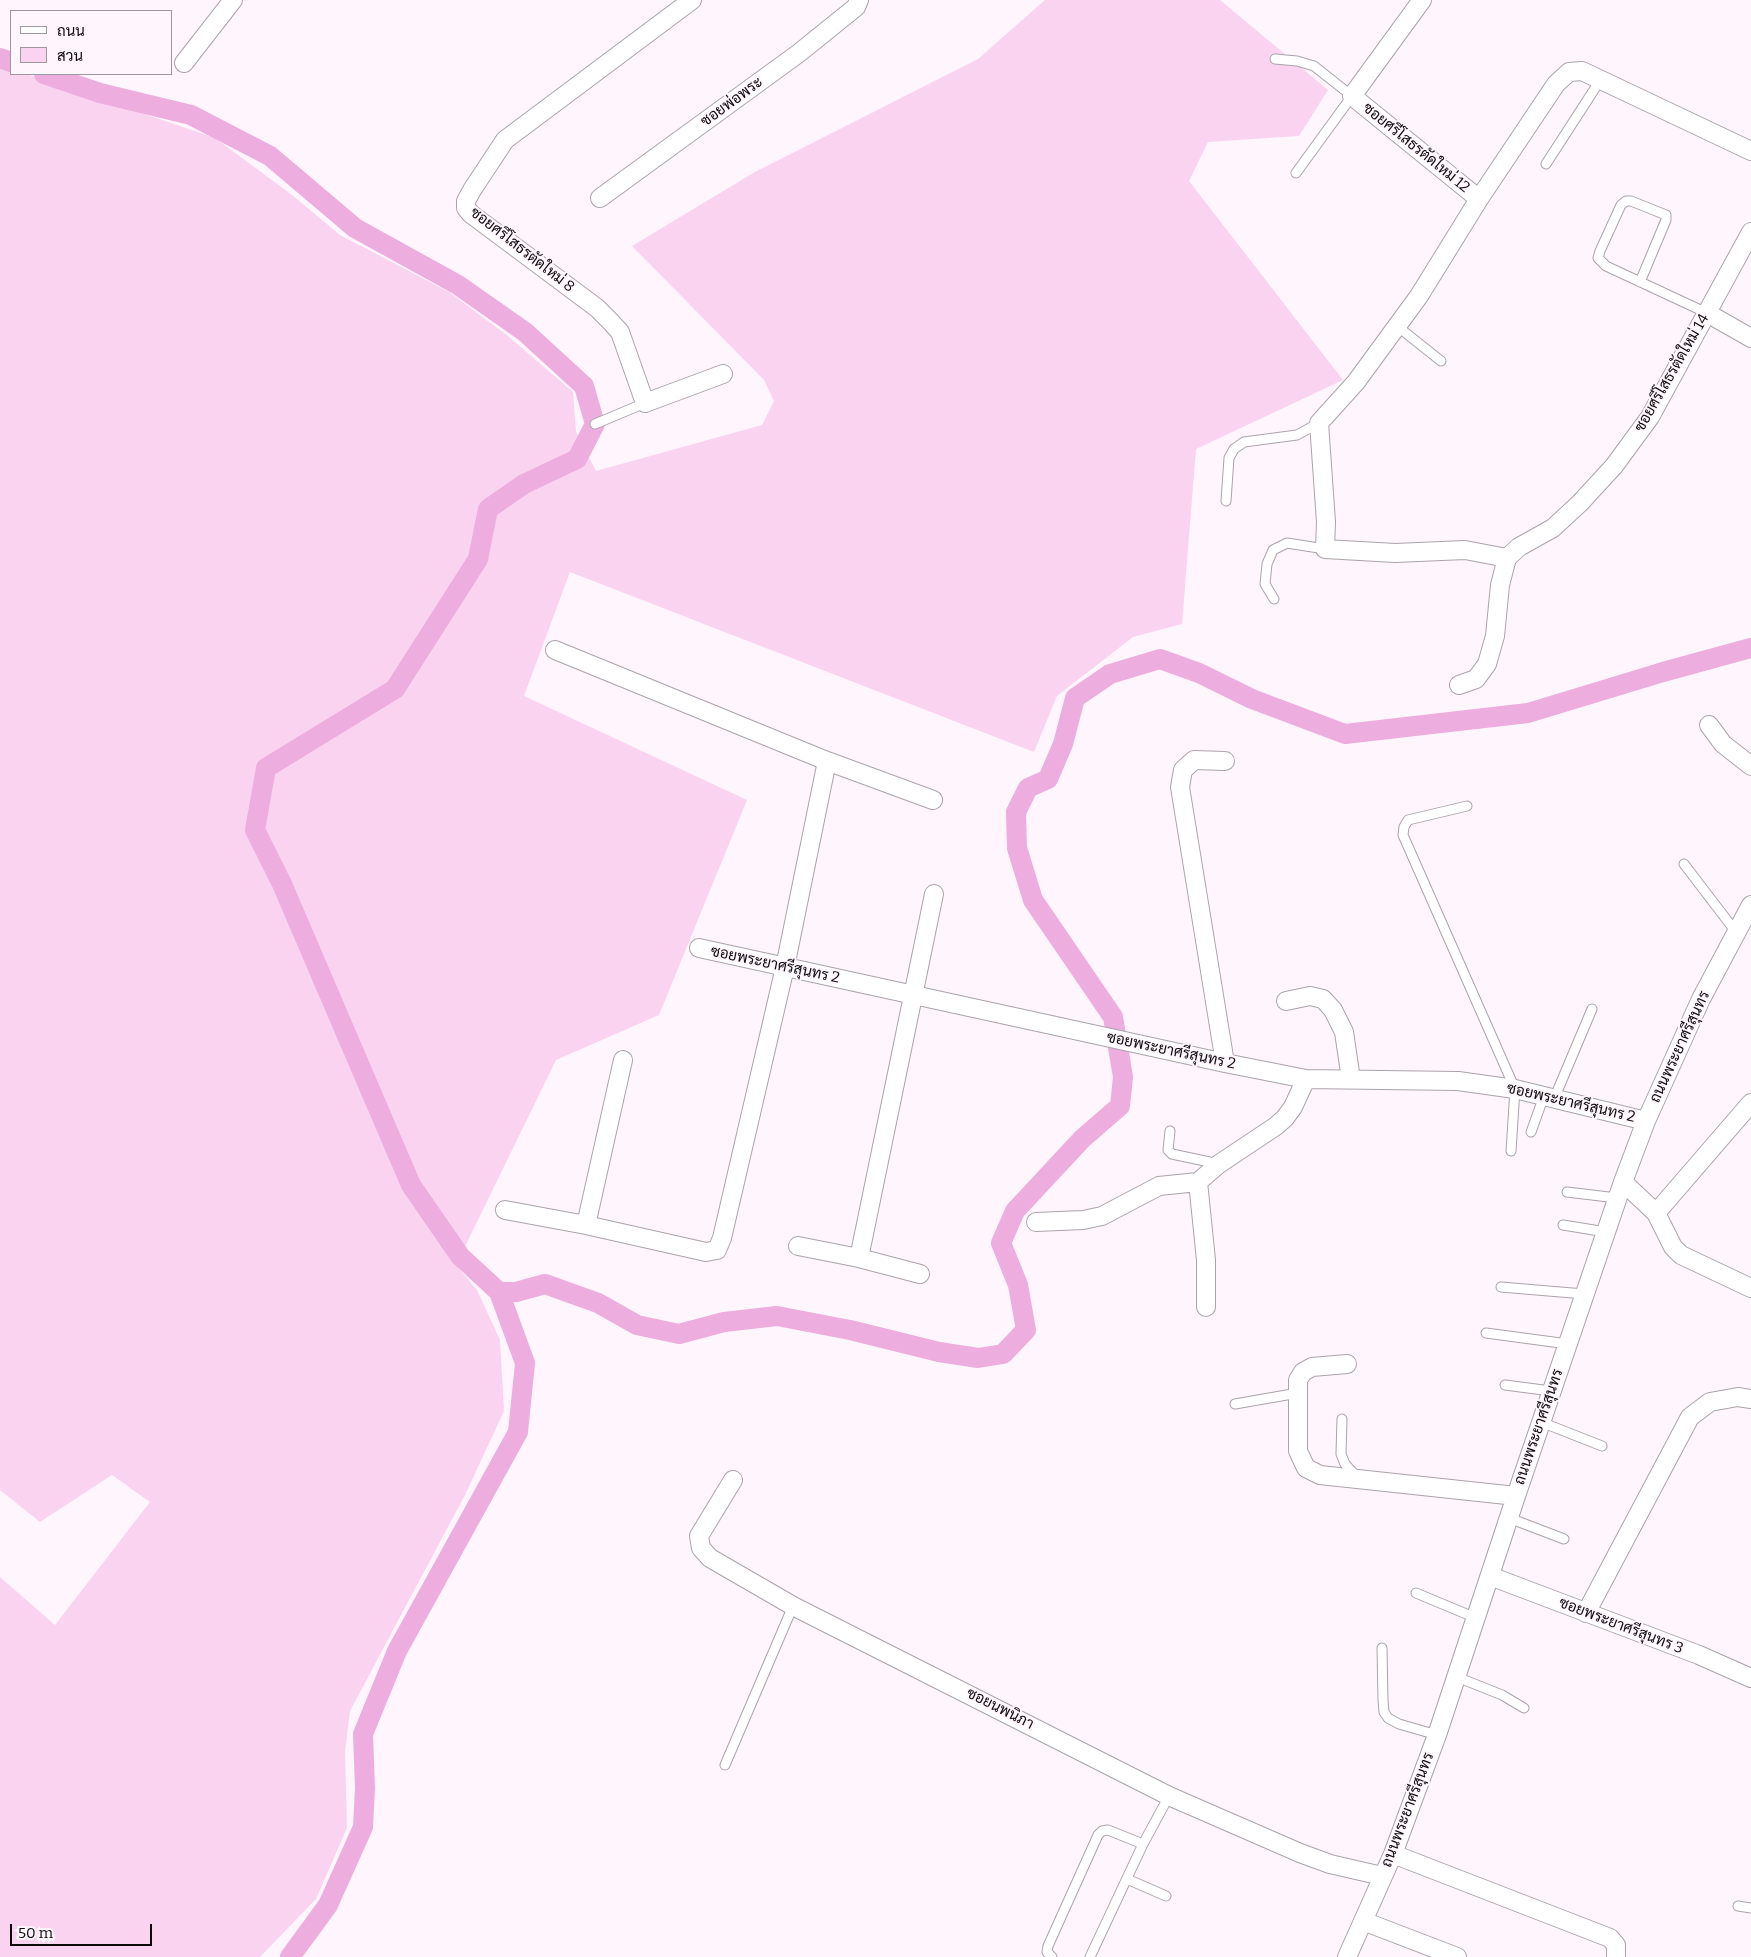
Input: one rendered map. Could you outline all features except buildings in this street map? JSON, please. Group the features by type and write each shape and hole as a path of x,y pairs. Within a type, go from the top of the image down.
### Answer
{"street":[{"path":"184,64 233,0"},
{"name":"ซอยศรีโสธรตัดใหม่ 8","path":"645,403 620,332 597,308 471,214 466,208 466,201 506,140 692,0"},
{"name":"ซอยพ่อพระ","path":"600,198 799,54 856,7 859,0"},
{"name":"ซอยศรีโสธรตัดใหม่ 12","path":"1422,0 1352,96 1479,199"},
{"path":"1459,685 1476,679 1486,664 1495,636 1500,585 1507,558 1465,550 1395,553 1325,548 1326,522 1319,423 1356,382 1419,296 1479,199 1556,84 1569,72 1582,71 1601,79 1751,151"},
{"name":"ซอยศรีโสธรตัดใหม่ 14","path":"1507,558 1520,547 1553,528 1580,503 1614,466 1650,417 1751,232"},
{"path":"1708,313 1751,338"},
{"path":"645,403 723,374"},
{"path":"555,650 827,761 933,800"},
{"path":"1709,725 1723,744 1751,766"},
{"path":"1225,761 1194,760 1183,770 1180,788 1225,1063"},
{"path":"505,1210 586,1225 706,1252 717,1250 722,1238 785,967 827,761"},
{"path":"858,1258 934,894"},
{"name":"ถนนพระยาศรีสุนทร","path":"1347,1957 1393,1854 1438,1735 1584,1294 1646,1121 1701,999 1751,905"},
{"name":"ซอยพระยาศรีสุนทร 2","path":"699,948 1306,1079 1458,1081 1515,1089 1646,1121"},
{"path":"1286,1001 1310,996 1322,999 1334,1010 1344,1032 1352,1079"},
{"path":"586,1225 623,1060"},
{"path":"1036,1222 1082,1220 1102,1216 1159,1186 1198,1182 1219,1164 1285,1118 1306,1079"},
{"path":"1656,1213 1751,1103"},
{"path":"1198,1182 1206,1260 1206,1307"},
{"path":"1620,1190 1656,1213 1672,1247 1681,1255 1751,1288"},
{"path":"798,1246 858,1258 920,1274"},
{"path":"1347,1364 1312,1367 1303,1372 1298,1380 1298,1450 1306,1468 1320,1475 1516,1496"},
{"path":"1586,1612 1690,1417 1710,1402 1738,1397 1751,1399"},
{"name":"ซอยนพนิภา","path":"732,1480 699,1536 701,1548 710,1558 793,1606 1169,1796 1300,1853 1330,1864 1382,1876"},
{"name":"ซอยพระยาศรีสุนทร 3","path":"1490,1576 1699,1655 1751,1678"},
{"path":"1393,1854 1610,1938 1616,1945 1616,1957"},
{"path":"1363,1921 1457,1957"}],"lane":[{"path":"1275,59 1297,60 1314,66 1352,96 1296,173"},
{"path":"1546,164 1601,79"},
{"path":"1640,282 1666,220 1666,215 1631,201 1626,201 1621,206 1598,258 1606,266 1640,282 1708,313"},
{"path":"1397,326 1441,361"},
{"path":"595,424 645,403"},
{"path":"1226,501 1229,458 1234,449 1244,442 1297,435 1319,423"},
{"path":"1274,599 1265,584 1267,564 1273,550 1288,543 1325,548"},
{"path":"1467,806 1408,820 1403,835 1515,1089 1511,1151"},
{"path":"1684,864 1736,932"},
{"path":"1531,1132 1592,1009"},
{"path":"1170,1131 1168,1150 1172,1154 1219,1164"},
{"path":"1568,1192 1620,1190"},
{"path":"1563,1225 1606,1232"},
{"path":"1501,1287 1584,1294"},
{"path":"1486,1333 1568,1344"},
{"path":"1505,1385 1552,1392"},
{"path":"1235,1404 1298,1392"},
{"path":"1342,1419 1341,1454 1345,1464 1359,1479"},
{"path":"1541,1422 1602,1446"},
{"path":"1509,1518 1564,1540"},
{"path":"1416,1593 1476,1618"},
{"path":"725,1765 793,1606"},
{"path":"1382,1648 1384,1712 1388,1718 1399,1724 1438,1735"},
{"path":"1457,1677 1502,1695 1524,1708"},
{"path":"1090,1957 1143,1844 1169,1796"},
{"path":"1052,1957 1047,1952 1048,1946 1098,1835 1102,1831 1108,1830 1143,1844"},
{"path":"1127,1879 1166,1896"},
{"path":"1738,1906 1751,1908"}],"green space":[{"path":"1045,0 1220,0 1328,90 1299,136 1208,142 1189,181 1343,380 1196,449 1182,624 1133,637 1057,696 1034,752 570,572 524,696 747,800 659,1015 556,1060 456,1265 477,1290 500,1340 504,1411 466,1493 350,1711 345,1751 347,1828 316,1899 260,1957 0,1957 0,1577 55,1625 150,1502 112,1475 40,1522 0,1490 0,65 10,69 10,75 30,75 215,138 292,195 340,235 449,292 508,336 573,392 576,432 596,471 762,425 774,401 764,380 632,246 755,172 978,59"}],"waterway":[{"path":"0,58 10,62"},
{"path":"47,75 100,93 191,115 270,156 355,228 458,285 525,332 584,386 595,424 577,459 524,484 488,509 478,559 395,689 266,768 255,830 282,884 411,1185 460,1256 499,1292 516,1292 545,1284 598,1303 637,1325 679,1334 724,1322 777,1316 850,1330 939,1352 978,1358 1003,1354 1026,1330 1018,1285 1001,1243 1015,1211 1082,1139 1120,1106 1123,1077 1113,1017 1033,900 1017,848 1016,812 1028,788 1048,779 1063,744 1075,698 1110,674 1160,659 1199,673 1252,699 1345,734 1528,713 1663,672 1751,648"},
{"path":"290,1957 328,1905 363,1827 365,1788 363,1734 397,1651 518,1432 525,1363 499,1292"}]}
